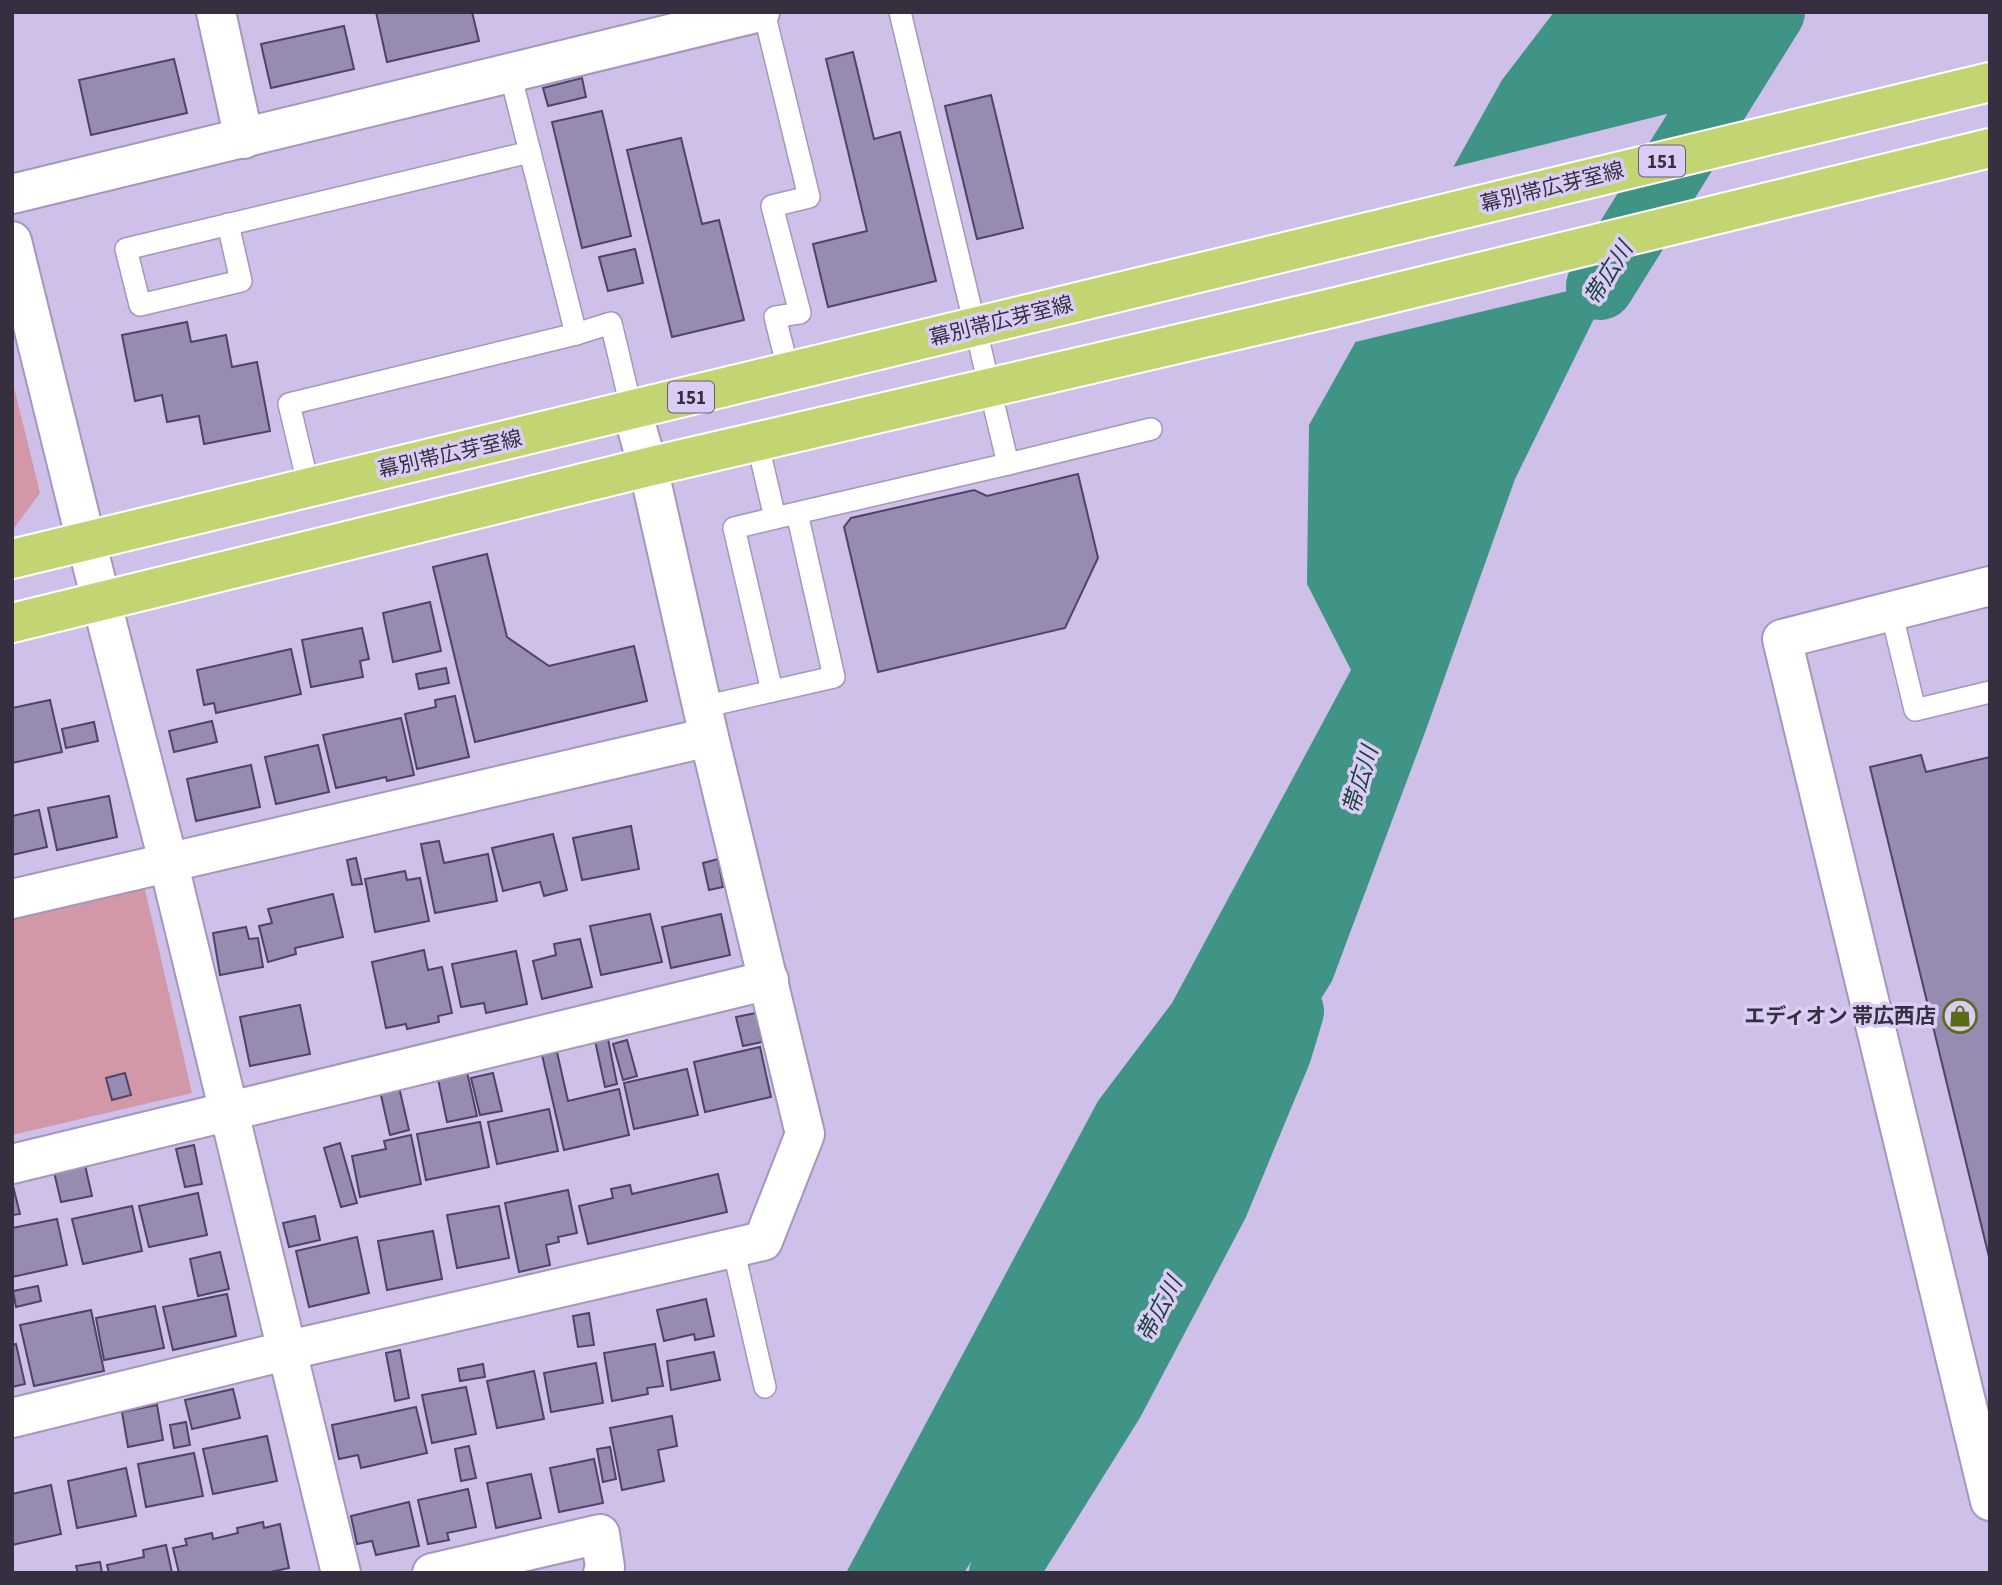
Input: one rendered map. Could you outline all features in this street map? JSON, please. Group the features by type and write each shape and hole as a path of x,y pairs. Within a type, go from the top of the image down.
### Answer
{"main road":[{"name":"幕別帯広芽室線","path":"12,559 1972,86"},
{"path":"12,623 648,467 1332,308 1990,148"}],"street":[{"path":"216,12 244,139"},
{"path":"12,194 762,12"},
{"path":"12,241 289,1350 341,1573"},
{"path":"12,1418 289,1350 762,1241 805,1134 648,467 632,411"},
{"path":"1990,586 1782,639 1990,1501"},
{"path":"12,900 706,722"},
{"path":"12,1164 769,980"},
{"path":"432,1573 600,1534 606,1566 603,1573"}],"lane":[{"path":"762,12 809,197 772,206 800,313 775,317 789,373"},
{"path":"900,12 1008,464"},
{"path":"510,73 576,334"},
{"path":"228,224 241,281 140,306 126,249 228,224 530,152"},
{"path":"309,488 289,404 576,334 611,323 632,411"},
{"path":"772,691 734,528 1151,429"},
{"path":"757,441 775,518"},
{"path":"706,722 772,691 834,677 796,513"},
{"path":"1891,611 1915,710 1990,692"},
{"path":"733,1248 765,1387"}],"shaded area":[{"path":"12,379 40,493 12,531"},
{"path":"144,885 192,1093 12,1135 12,916"}],"water":[{"path":"1554,12 1745,12 1515,479 1427,727 1332,981 964,1573 846,1573 1098,1101 1172,1003 1351,670 1307,584 1309,425 1502,80"}],"pier":[{"path":"1703,105 1618,279 1351,343 1449,168"}],"building":[{"path":"376,12 472,12 479,41 387,62"},
{"path":"344,26 354,69 271,88 261,44"},
{"path":"853,52 874,139 900,132 936,281 828,307 813,244 867,231 826,59"},
{"path":"174,59 187,113 91,135 79,80"},
{"path":"582,78 586,97 548,106 543,88"},
{"path":"991,95 1023,228 977,239 945,106"},
{"path":"602,111 631,236 582,248 552,122"},
{"path":"681,138 702,224 719,220 744,320 672,337 627,150"},
{"path":"635,249 643,283 608,291 599,257"},
{"path":"187,322 191,342 226,335 232,367 257,362 270,431 204,444 199,416 167,422 162,395 135,401 122,335"},
{"path":"1078,474 1098,558 1065,628 878,672 844,527 851,518 974,490 987,496"},
{"path":"487,554 507,637 549,666 634,646 647,701 475,742 433,567"},
{"path":"430,602 441,651 393,662 383,613"},
{"path":"362,628 369,659 360,661 363,677 311,687 302,640"},
{"path":"291,649 301,694 216,713 214,703 204,705 197,670"},
{"path":"446,668 449,683 419,689 416,674"},
{"path":"455,696 469,757 417,769 405,714 436,707 435,700"},
{"path":"50,700 62,752 12,763 12,708"},
{"path":"401,718 414,775 387,781 386,777 336,788 323,735"},
{"path":"212,721 217,742 174,752 169,731"},
{"path":"94,722 98,741 66,748 62,729"},
{"path":"318,745 329,792 276,804 265,757"},
{"name":"エディオン 帯広西店","path":"1921,755 1926,772 1990,757 1990,1261 1870,767"},
{"path":"251,765 260,807 196,821 187,779"},
{"path":"109,796 117,837 57,850 48,808"},
{"path":"39,810 47,847 12,855 12,816"},
{"path":"631,826 639,869 582,880 573,838"},
{"path":"553,834 567,890 544,896 540,882 503,891 492,848"},
{"path":"439,841 444,863 488,854 497,901 435,913 421,844"},
{"path":"356,858 362,884 352,885 347,860"},
{"path":"718,859 723,887 709,890 703,863"},
{"path":"405,871 407,880 420,878 429,921 375,932 365,879"},
{"path":"333,894 343,937 295,948 296,954 268,962 259,926 272,923 268,909"},
{"path":"650,914 662,962 601,975 590,926"},
{"path":"721,914 730,955 671,968 662,927"},
{"path":"246,927 249,939 258,938 263,967 220,975 213,933"},
{"path":"580,939 592,987 542,999 533,961 556,955 554,944"},
{"path":"424,950 428,970 442,967 452,1013 438,1016 439,1022 407,1029 406,1024 386,1028 372,962"},
{"path":"516,951 527,1004 486,1013 484,1003 461,1007 452,964"},
{"path":"300,1005 310,1054 250,1066 240,1017"},
{"path":"756,1013 762,1042 743,1046 736,1017"},
{"path":"607,1034 617,1084 605,1087 594,1036"},
{"path":"627,1040 637,1076 623,1080 613,1044"},
{"path":"760,1047 771,1097 705,1112 694,1062"},
{"path":"557,1052 568,1101 619,1089 629,1135 564,1150 542,1055"},
{"path":"687,1069 698,1115 634,1129 624,1083"},
{"path":"467,1072 477,1116 447,1122 438,1079"},
{"path":"125,1073 131,1095 112,1100 106,1078"},
{"path":"493,1073 502,1111 480,1115 471,1078"},
{"path":"399,1087 409,1130 390,1135 380,1091"},
{"path":"549,1109 558,1151 497,1164 488,1122"},
{"path":"480,1122 489,1167 426,1180 417,1134"},
{"path":"411,1135 421,1184 360,1197 352,1156 386,1149 384,1141"},
{"path":"340,1143 357,1203 341,1207 324,1148"},
{"path":"194,1145 202,1184 185,1187 176,1149"},
{"path":"85,1165 92,1196 61,1202 54,1172"},
{"path":"718,1174 727,1212 588,1244 579,1206 613,1198 611,1189 630,1185 632,1194"},
{"path":"12,1182 20,1214 12,1215"},
{"path":"568,1190 577,1233 558,1237 559,1242 546,1245 550,1265 519,1272 505,1203"},
{"path":"198,1193 207,1235 149,1247 139,1206"},
{"path":"132,1206 142,1251 83,1264 72,1219"},
{"path":"499,1206 509,1258 457,1268 447,1215"},
{"path":"315,1216 320,1240 289,1247 283,1223"},
{"path":"57,1219 67,1265 12,1277 12,1228"},
{"path":"433,1231 442,1279 387,1290 378,1241"},
{"path":"357,1237 369,1293 309,1307 296,1251"},
{"path":"220,1252 229,1289 198,1296 190,1259"},
{"path":"38,1286 41,1301 16,1307 13,1291"},
{"path":"227,1294 236,1336 173,1350 163,1307"},
{"path":"706,1299 714,1336 695,1340 694,1334 664,1341 657,1310"},
{"path":"155,1306 164,1348 104,1360 96,1318"},
{"path":"91,1310 104,1371 34,1386 20,1325"},
{"path":"589,1313 594,1345 578,1347 573,1316"},
{"path":"16,1344 25,1384 12,1387 12,1345"},
{"path":"655,1344 663,1386 647,1388 648,1394 612,1401 604,1353"},
{"path":"400,1350 409,1398 395,1401 386,1353"},
{"path":"714,1352 720,1380 671,1390 667,1361"},
{"path":"596,1363 603,1403 551,1412 544,1373"},
{"path":"483,1364 485,1377 460,1381 458,1369"},
{"path":"534,1371 544,1419 497,1428 487,1381"},
{"path":"466,1387 476,1434 432,1443 422,1395"},
{"path":"233,1389 240,1418 192,1429 185,1400"},
{"path":"157,1405 163,1440 128,1447 122,1412"},
{"path":"416,1407 427,1453 361,1468 358,1455 339,1459 332,1425"},
{"path":"672,1416 677,1446 658,1450 664,1481 622,1490 610,1428"},
{"path":"186,1422 190,1445 174,1448 170,1425"},
{"path":"267,1436 277,1481 213,1494 203,1449"},
{"path":"469,1446 476,1478 461,1481 455,1449"},
{"path":"610,1447 616,1479 603,1482 597,1449"},
{"path":"194,1453 203,1496 146,1507 138,1464"},
{"path":"594,1459 603,1503 559,1512 550,1468"},
{"path":"126,1468 136,1516 77,1528 68,1481"},
{"path":"531,1474 541,1518 496,1528 487,1483"},
{"path":"51,1485 61,1534 12,1545 12,1494"},
{"path":"468,1489 476,1527 447,1533 449,1540 428,1544 418,1500"},
{"path":"409,1502 419,1546 376,1555 372,1541 357,1544 351,1516"},
{"path":"263,1522 264,1528 280,1524 289,1568 266,1573 179,1573 173,1548 187,1545 185,1539 212,1533 213,1539 238,1533 237,1528"},
{"path":"166,1545 172,1573 109,1573 107,1565 144,1557 143,1550"},
{"path":"100,1562 102,1573 78,1573 76,1566"}],"waterway":[{"name":"帯広川","path":"1600,286 1771,12"},
{"name":"帯広川","path":"1003,1573 1111,1400 1215,1203 1278,1051 1290,1011"}],"place":[{"name":"エディオン 帯広西店","path":"1960,1016"}]}
